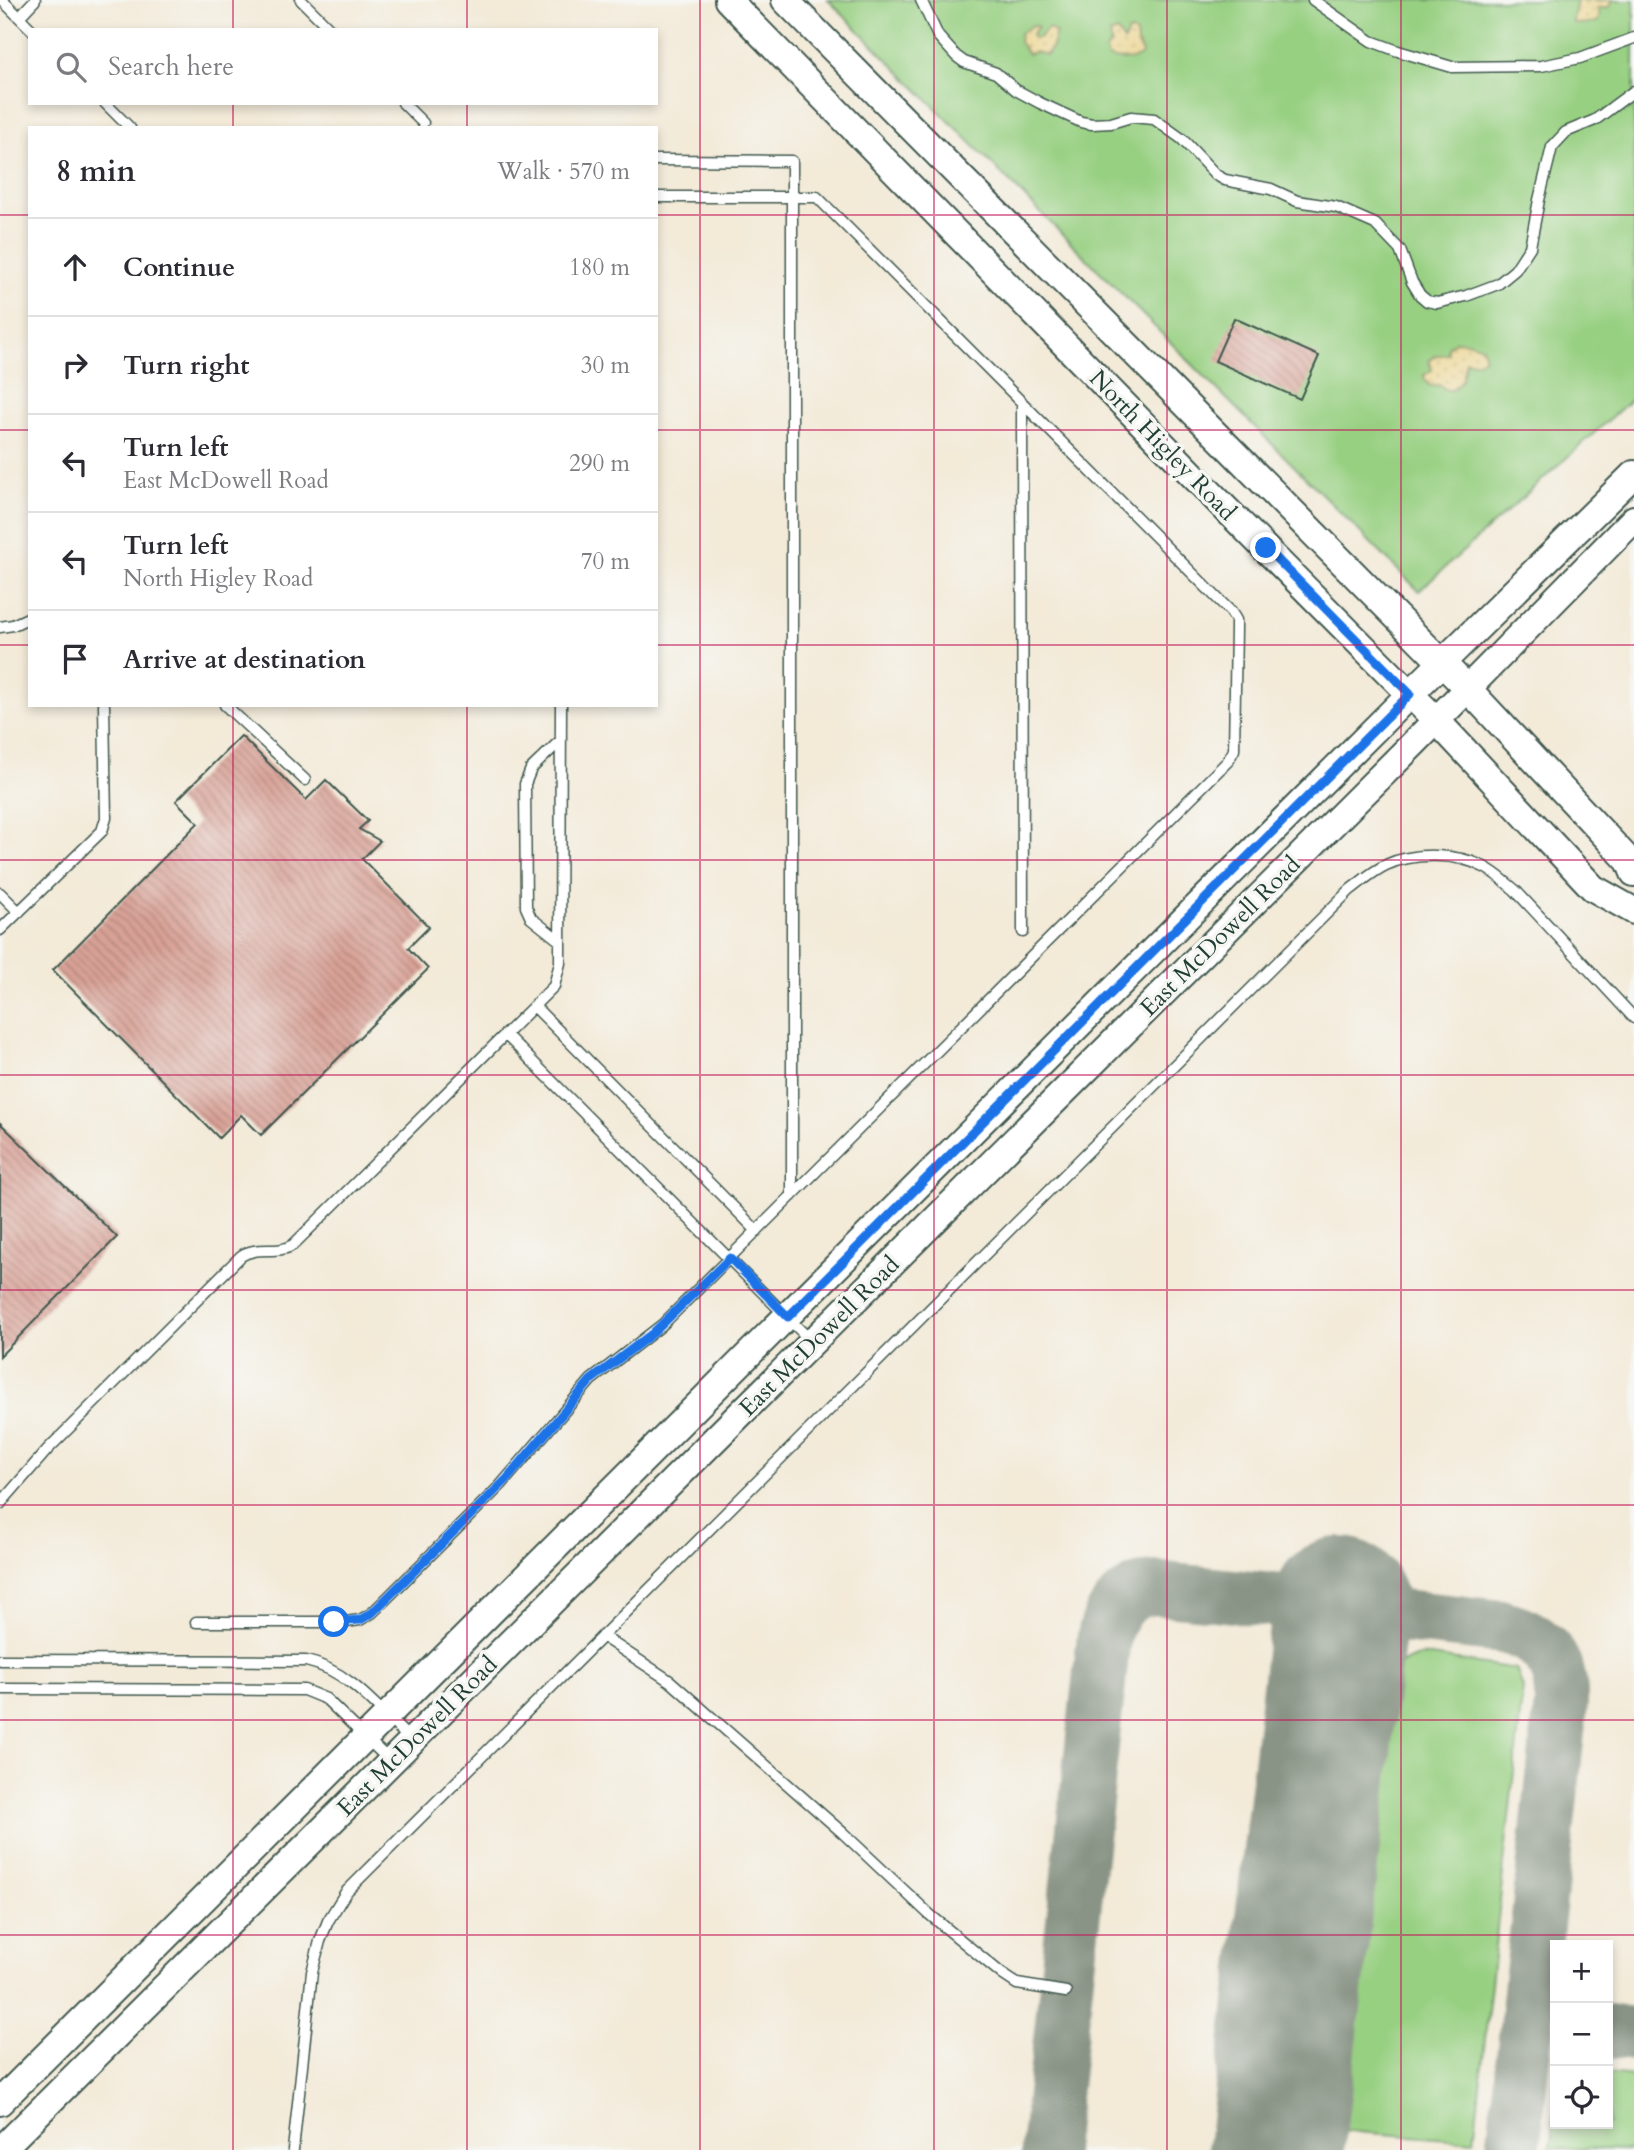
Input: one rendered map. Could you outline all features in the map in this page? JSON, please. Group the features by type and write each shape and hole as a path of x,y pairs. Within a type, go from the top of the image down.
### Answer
{"main road":[{"name":"North Higley Road","path":"728,0 1225,508 1437,720 1593,888 1634,911"},
{"name":"North Higley Road","path":"785,0 1468,690 1629,861 1634,873"},
{"name":"East McDowell Road","path":"0,2102 1410,694 1634,474"},
{"name":"East McDowell Road","path":"1,2150 1468,690 1634,519"}],"lane":[{"path":"2,0 30,28"},
{"path":"19,17 36,0"},
{"path":"301,0 329,28"},
{"path":"921,0 938,36 956,56 964,62 996,73 1016,90 1040,103 1081,122 1093,124 1131,117 1154,118 1170,128 1216,175 1225,180 1271,189 1297,201 1336,207 1374,224 1400,250 1420,295 1437,303 1498,284 1515,270 1530,247 1552,147 1566,132 1595,120 1634,91"},
{"path":"1313,0 1371,41 1452,67 1541,66 1580,58 1634,38"},
{"path":"108,105 128,126"},
{"path":"406,105 423,123"},
{"path":"658,159 792,160 792,1196"},
{"path":"195,1622 346,1622 366,1617 501,1485 591,1380 653,1333 730,1258 1219,770 1234,750 1236,620 1231,612 817,197 658,197"},
{"path":"1022,402 1023,932"},
{"path":"0,627 28,618"},
{"path":"0,930 102,831 106,818 104,707"},
{"path":"227,707 305,780"},
{"path":"0,1504 57,1439 241,1256 250,1251 277,1251 293,1245 548,992 557,979 560,963 561,707"},
{"path":"560,941 531,918 526,907 525,784 531,769 561,740"},
{"path":"293,2150 312,1972 328,1921 346,1892 1368,875 1389,863 1431,856 1464,859 1482,865 1515,890 1634,1018"},
{"path":"0,893 19,912"},
{"path":"534,1006 757,1231"},
{"path":"505,1034 812,1342"},
{"path":"602,1636 670,1681 844,1833 929,1914 1002,1974 1017,1984 1066,1992"},
{"path":"0,1660 306,1661 327,1667 344,1676 412,1741"},
{"path":"0,1689 304,1690 326,1699 391,1762"}],"green space":[{"path":"828,0 1634,0 1634,397 1419,591"},
{"path":"1424,1655 1516,1669 1523,1688 1474,2141 1345,2131 1391,1678 1404,1662"},
{"path":"1613,2074 1634,2076 1634,2150 1550,2148 1553,2129 1613,2129"}],"sand":[{"path":"1577,0 1613,0 1608,8 1597,8 1600,16 1597,22 1580,24 1573,23"},
{"path":"1033,25 1038,27 1032,34 1035,39 1048,28 1056,33 1047,55 1036,52 1028,54 1019,42 1020,33"},
{"path":"1117,31 1124,41 1128,32 1136,34 1141,56 1123,60 1107,56 1106,49 1111,44 1110,34"},
{"path":"1455,341 1482,347 1485,357 1478,362 1466,361 1461,381 1452,390 1446,390 1440,385 1430,386 1424,375 1432,370 1429,361 1435,356 1448,354 1448,347"}],"building":[{"path":"1234,318 1319,356 1300,399 1215,361"},
{"path":"241,736 306,800 326,780 368,821 359,829 380,841 362,859 429,927 408,948 428,969 261,1135 241,1115 219,1138 53,970 198,823 176,801"},
{"path":"0,1123 117,1237 0,1356"}],"taxiway":[{"path":"1048,2150 1104,1636 1115,1610 1121,1603 1136,1593 1155,1588 1340,1605 1402,1616 1503,1627 1517,1631 1539,1644 1554,1663 1561,1688 1561,1703 1513,2150"},
{"path":"1613,2032 1634,2034"}],"runway":[{"path":"1276,2150 1340,1605"}],"route":[{"path":"334,1622 360,1620 372,1613 507,1479 591,1380 653,1333 730,1258 788,1317 1410,694 1266,548"}]}
